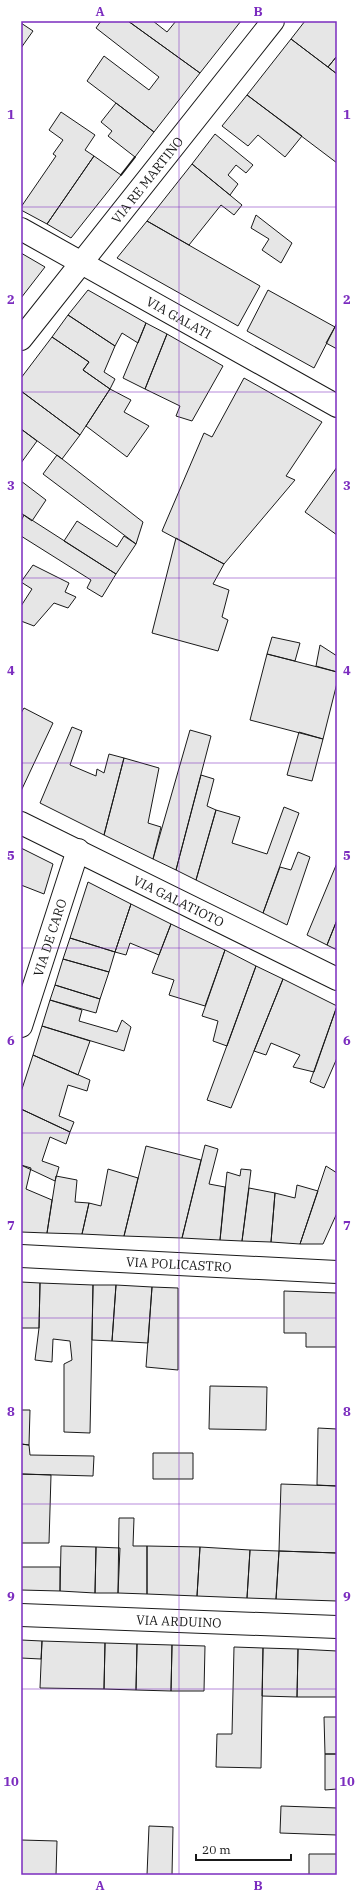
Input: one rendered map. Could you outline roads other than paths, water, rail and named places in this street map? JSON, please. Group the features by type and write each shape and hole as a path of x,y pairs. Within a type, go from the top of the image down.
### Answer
{"street":[{"name":"VIA RE MARTINO","path":"21,339 273,21"},
{"name":"VIA GALATI","path":"21,229 337,406"},
{"name":"VIA GALATIOTO","path":"21,823 337,978"},
{"name":"VIA DE CARO","path":"21,1026 78,850"},
{"name":"VIA POLICASTRO","path":"21,1256 337,1272"},
{"name":"VIA ARDUINO","path":"21,1615 337,1627"}]}
